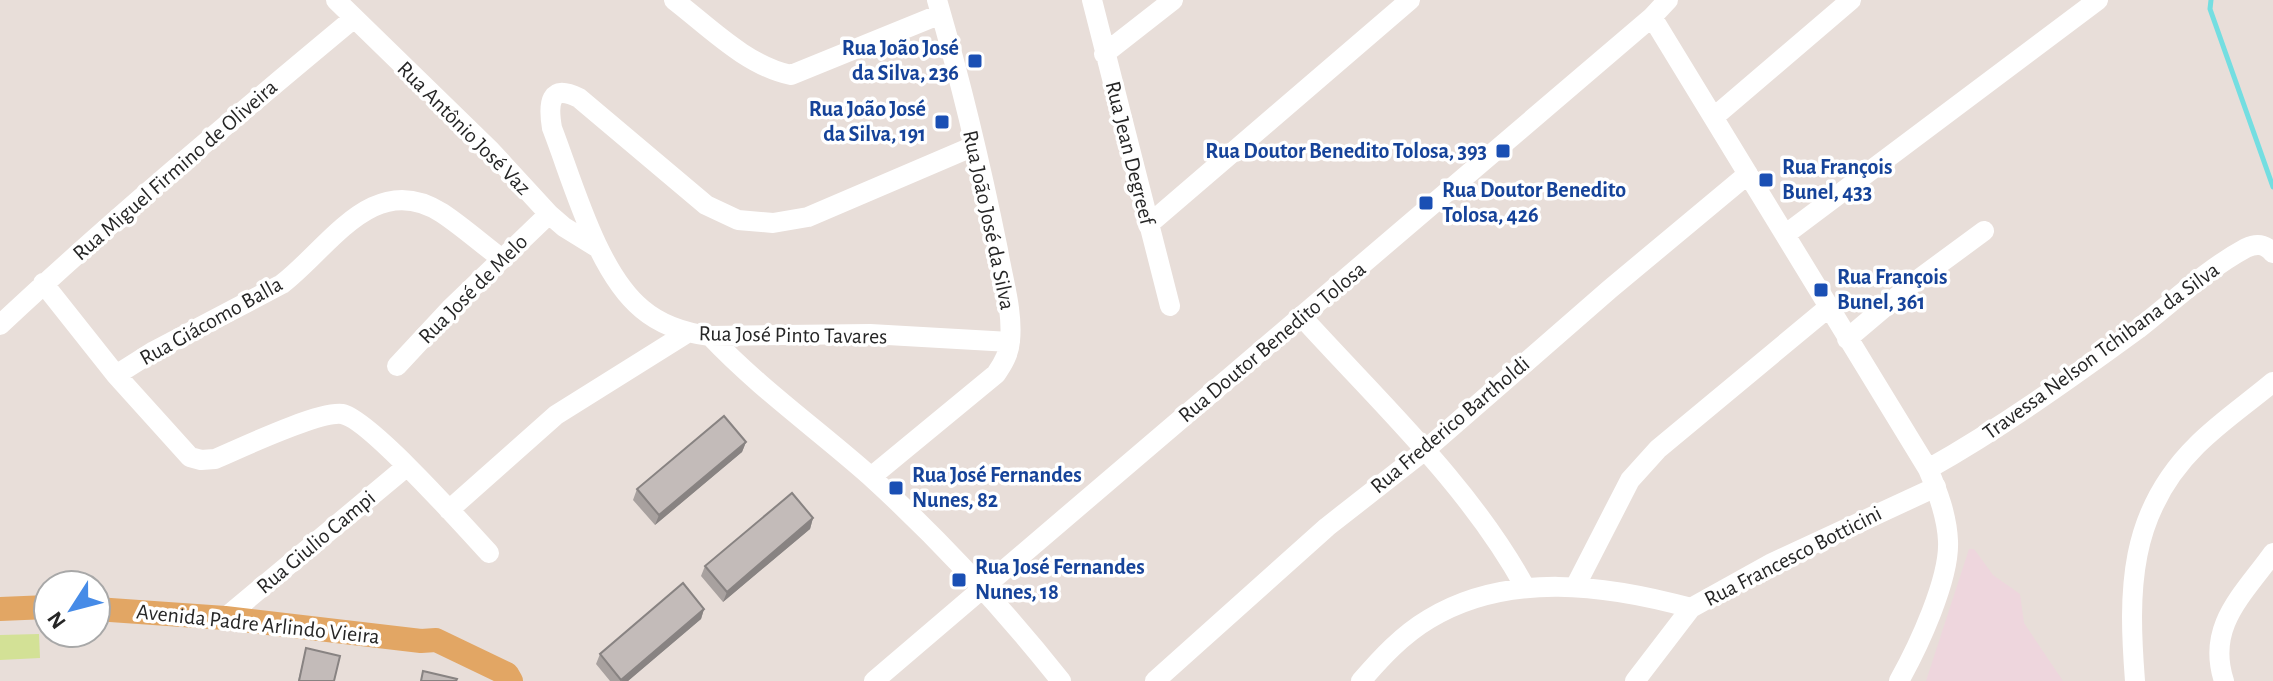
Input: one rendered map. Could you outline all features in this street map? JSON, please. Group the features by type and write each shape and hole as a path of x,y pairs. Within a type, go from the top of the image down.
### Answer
{"main road":[{"path":"0,609 32,608"},
{"name":"Avenida Padre Arlindo Vieira","path":"112,610 225,618 421,641 436,640 507,674 511,681"},
{"name":"Avenida Padre Arlindo Vieira","path":"421,641 433,651 495,681"}],"street":[{"path":"674,0 745,54 773,71 791,75 807,71 939,7"},
{"name":"Rua Jean Degreef","path":"1092,0 1170,306"},
{"path":"1104,54 1173,0"},
{"path":"1148,225 1410,0"},
{"name":"Rua Doutor Benedito Tolosa","path":"874,681 1652,17 1668,0"},
{"path":"1786,234 2098,0"},
{"name":"Rua Antônio José Vaz","path":"339,1 353,19 437,97 549,214 598,248"},
{"path":"1714,117 1847,2"},
{"name":"Rua João José da Silva","path":"871,477 996,374 1006,359 1010,342 1010,316 974,146 939,7"},
{"path":"1652,17 1932,478 1944,513 1948,541 1945,568 1922,634 1899,681"},
{"name":"Rua Miguel Firmino de Oliveira","path":"0,325 43,283 187,157 353,19"},
{"name":"Rua José Pinto Tavares","path":"974,146 808,217 773,223 738,220 706,205 579,98 567,92 554,96 549,112 552,128 598,248 624,291 660,321 687,333 710,336 870,334 1010,342"},
{"name":"Rua Frederico Bartholdi","path":"1155,681 1327,527 1424,451 1748,174"},
{"name":"Rua Giácomo Balla","path":"116,375 154,351 282,284 300,271 338,232 368,209 390,200 417,202 441,212 502,259"},
{"name":"Rua José de Melo","path":"397,366 450,309 549,214"},
{"path":"1847,339 1912,284 1984,231"},
{"name":"Travessa Nelson Tchibana da Silva","path":"1932,478 1961,451 2067,379 2247,248 2258,244 2267,246 2273,253"},
{"path":"43,283 116,375 190,457 215,459 319,418 340,413 366,427 489,553"},
{"path":"1575,587 1630,480 1658,449 1829,307"},
{"path":"1302,317 1472,504 1507,554 1525,587"},
{"path":"449,510 556,415 687,333"},
{"path":"710,336 760,384 871,477 983,588 1061,681"},
{"path":"2135,681 2131,623 2135,570 2138,545 2155,496 2198,443 2273,382"},
{"name":"Rua Giulio Campi","path":"225,618 406,467"},
{"name":"Rua Francesco Botticini","path":"1635,681 1691,608 1932,478"},
{"path":"2224,681 2217,653 2219,636 2229,613 2273,553"},
{"path":"1361,681 1390,649 1429,619 1469,602 1525,587 1575,587 1644,595 1691,608"}],"shaded area":[{"path":"1969,549 1974,549 1993,575 2020,594 2024,623 2063,681 1926,681"}],"green space":[{"path":"32,634 32,649 40,649 40,658 0,660 0,635"}],"building":[{"path":"724,416 746,442 659,515 637,489"},
{"path":"792,493 813,518 727,592 705,566"},
{"path":"683,583 704,609 621,680 600,654"},
{"path":"306,648 340,656 334,681 299,681"},
{"path":"423,671 457,679 421,681"}],"waterway":[{"path":"2211,0 2210,9 2273,187"}],"place":[{"name":"Rua João José da Silva, 236","path":"975,61"},
{"name":"Rua João José da Silva, 191","path":"942,122"},
{"name":"Rua Doutor Benedito Tolosa, 393","path":"1503,151"},
{"name":"Rua François Bunel, 433","path":"1766,180"},
{"name":"Rua Doutor Benedito Tolosa, 426","path":"1426,203"},
{"name":"Rua François Bunel, 361","path":"1821,290"},
{"name":"Rua José Fernandes Nunes, 82","path":"896,488"},
{"name":"Rua José Fernandes Nunes, 18","path":"959,580"}]}
